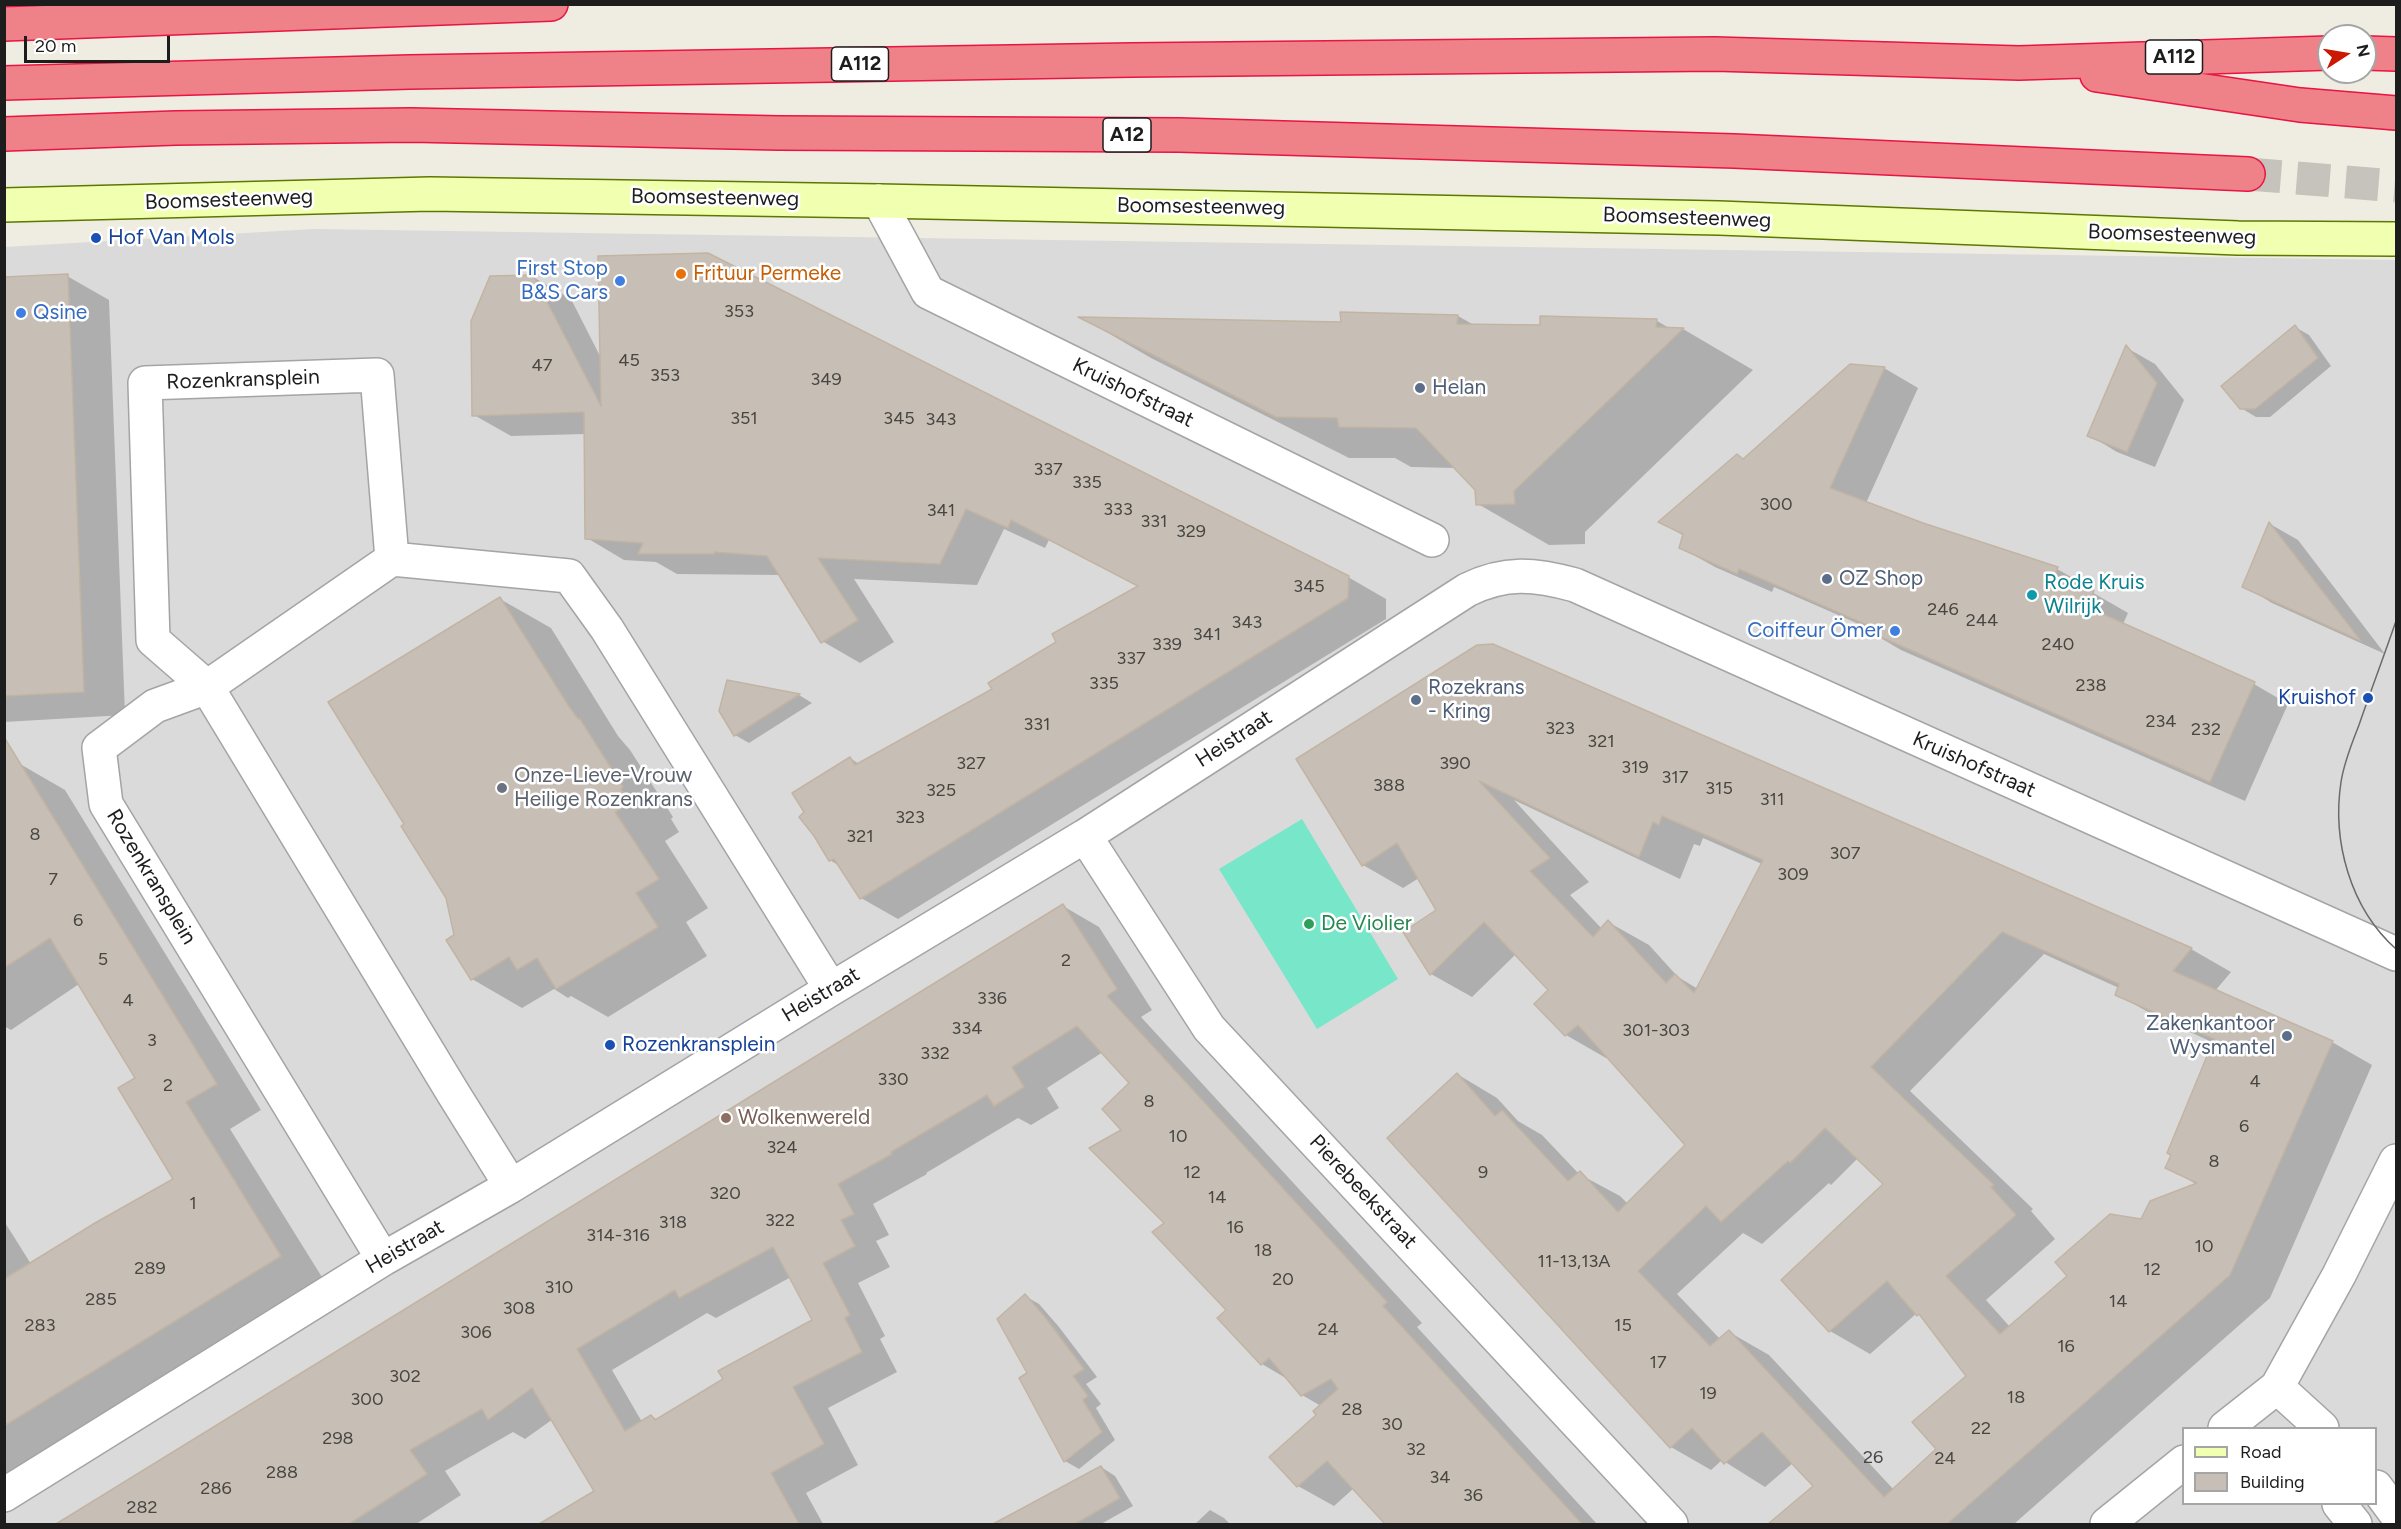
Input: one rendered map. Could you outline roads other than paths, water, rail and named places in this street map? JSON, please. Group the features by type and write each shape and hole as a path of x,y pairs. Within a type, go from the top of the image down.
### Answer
{"highway":[{"path":"4,24 551,4"},
{"name":"A112","path":"4,83 481,70 1132,60 1715,54 2019,63 2317,53"},
{"path":"2377,53 2397,54"},
{"path":"2019,63 2300,105 2397,113"},
{"name":"A12","path":"4,134 176,128 411,125 779,133 1179,135 1734,151 2248,174"}],"main road":[{"name":"Boomsesteenweg","path":"4,206 430,194 1719,218 2238,238 2397,239"}],"street":[{"name":"Kruishofstraat","path":"879,201 928,292 1432,540"},
{"name":"Rozenkransplein","path":"382,1259 106,804 99,748 155,706 207,687 392,559 376,375 145,383 153,640 207,687 511,1186"},
{"path":"392,559 569,576 613,639 831,989"},
{"name":"Heistraat","path":"4,1495 382,1259 511,1186 1085,836 1467,590 1486,580 1506,577 1524,575 1551,579"},
{"name":"Kruishofstraat","path":"1551,579 1575,585 2397,954"},
{"name":"Pierebeekstraat","path":"1085,836 1209,1028 1671,1524"},
{"path":"2226,1427 2277,1387 2339,1275 2397,1161"},
{"path":"2277,1387 2297,1427"},
{"path":"2277,1387 2321,1427"},
{"path":"2107,1524 2182,1464"},
{"path":"2377,1488 2397,1514"},
{"path":"2341,1505 2355,1524"}],"tunnel":[{"path":"2248,174 2396,186"}],"tram line":[{"path":"2396,621 2346,760 2339,804 2342,850 2356,894 2380,932 2396,949"}],"place":[{"name":"Hof Van Mols","path":"96,238"},
{"name":"Frituur Permeke","path":"681,274"},
{"name":"First Stop B&S Cars","path":"620,281"},
{"name":"Qsine","path":"21,313"},
{"name":"Helan","path":"1420,388"},
{"name":"OZ Shop","path":"1827,579"},
{"name":"Rode Kruis Wilrijk","path":"2032,595"},
{"name":"Coiffeur Ömer","path":"1895,631"},
{"name":"Kruishof","path":"2368,698"},
{"name":"Rozekrans - Kring","path":"1416,700"},
{"name":"Onze-Lieve-Vrouw Heilige Rozenkrans","path":"502,788"},
{"name":"De Violier","path":"1309,924"},
{"name":"Zakenkantoor Wysmantel","path":"2287,1036"},
{"name":"Rozenkransplein","path":"610,1045"},
{"name":"Wolkenwereld","path":"726,1118"}]}
